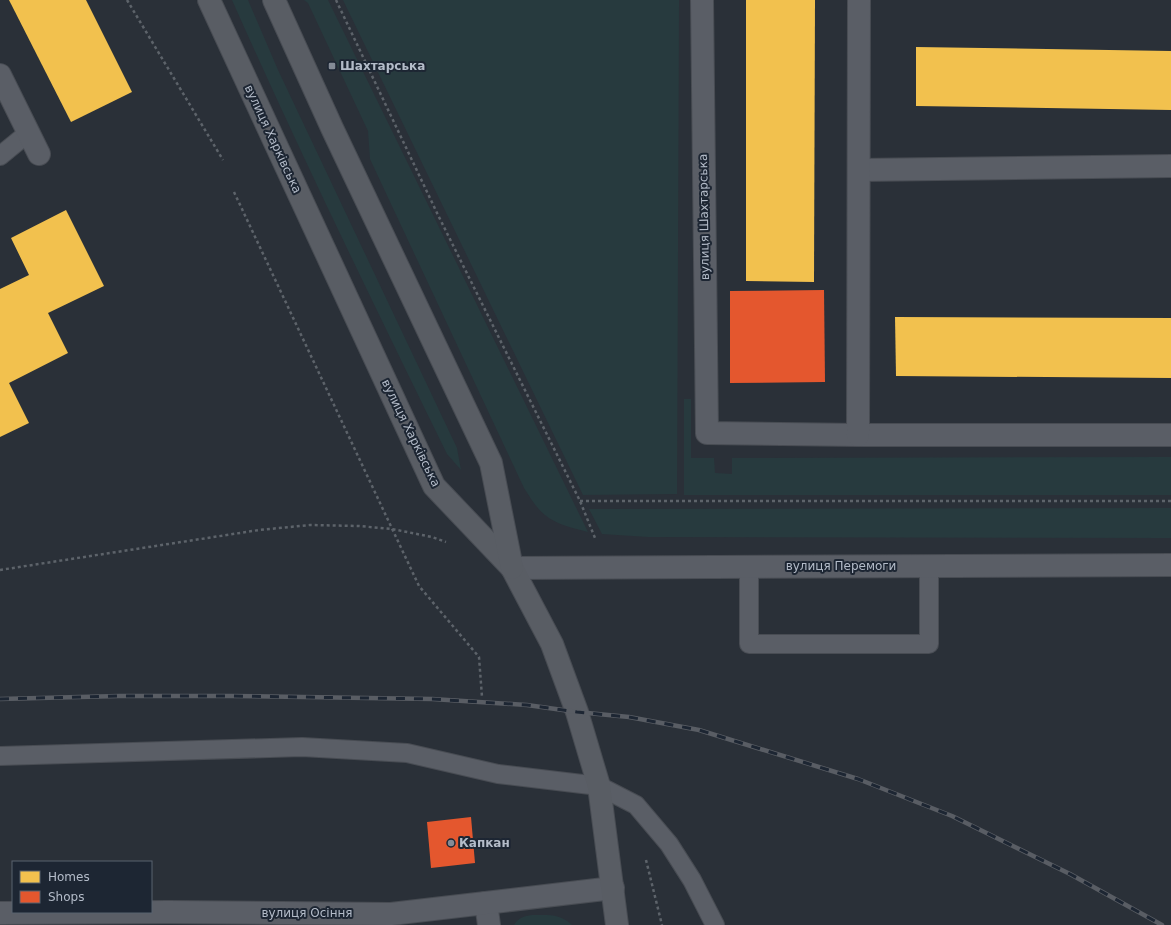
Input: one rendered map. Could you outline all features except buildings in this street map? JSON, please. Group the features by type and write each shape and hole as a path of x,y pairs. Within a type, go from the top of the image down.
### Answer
{"street":[{"name":"вулиця Харківська","path":"209,0 434,486 512,568"},
{"path":"274,0 332,128 491,463 512,568 552,644 577,712 599,786 617,925"},
{"name":"вулиця Шахтарська","path":"702,0 707,433 858,435"},
{"path":"859,0 858,435 1171,435"},
{"path":"0,74 39,154"},
{"path":"859,170 1171,166"},
{"name":"вулиця Перемоги","path":"512,568 1171,565"},
{"name":"вулиця Осіння","path":"152,912 391,914 613,888"},
{"path":"486,903 489,925"},
{"name":"вулиця Осіння","path":"0,913 12,913"}],"lane":[{"path":"0,156 28,133"},
{"path":"749,567 749,644 929,644 929,566"},
{"path":"0,756 302,747 407,753 498,774 599,786 636,805 669,844 692,880 715,925"}],"path":[{"path":"127,0 223,160"},
{"path":"336,0 442,222 580,502 606,567"},
{"path":"234,192 419,586 479,657 482,697"},
{"path":"580,502 1171,502"},
{"path":"0,570 259,530 310,525 359,526 392,529 432,537 447,542"},
{"path":"645,854 662,925"}],"green space":[{"path":"232,0 248,0 278,70 457,448 461,470 447,454 310,171"},
{"path":"304,0 328,0 588,532 565,526 545,515 533,502 524,488 370,159 368,131 308,3"},
{"path":"343,0 679,0 677,494 583,495"},
{"path":"684,399 691,399 691,458 714,458 715,473 732,474 732,458 1171,457 1171,495 684,495"},
{"path":"1171,508 1171,538 648,537 602,534 589,509"},
{"path":"532,915 548,915 563,918 572,925 514,925 522,918"}],"railway":[{"path":"0,699 119,696 432,699 527,705 629,717 699,730 858,779 952,816 1070,874 1162,925"}],"place":[{"name":"Шахтарська","path":"332,66"},
{"name":"Капкан","path":"451,843"}]}
